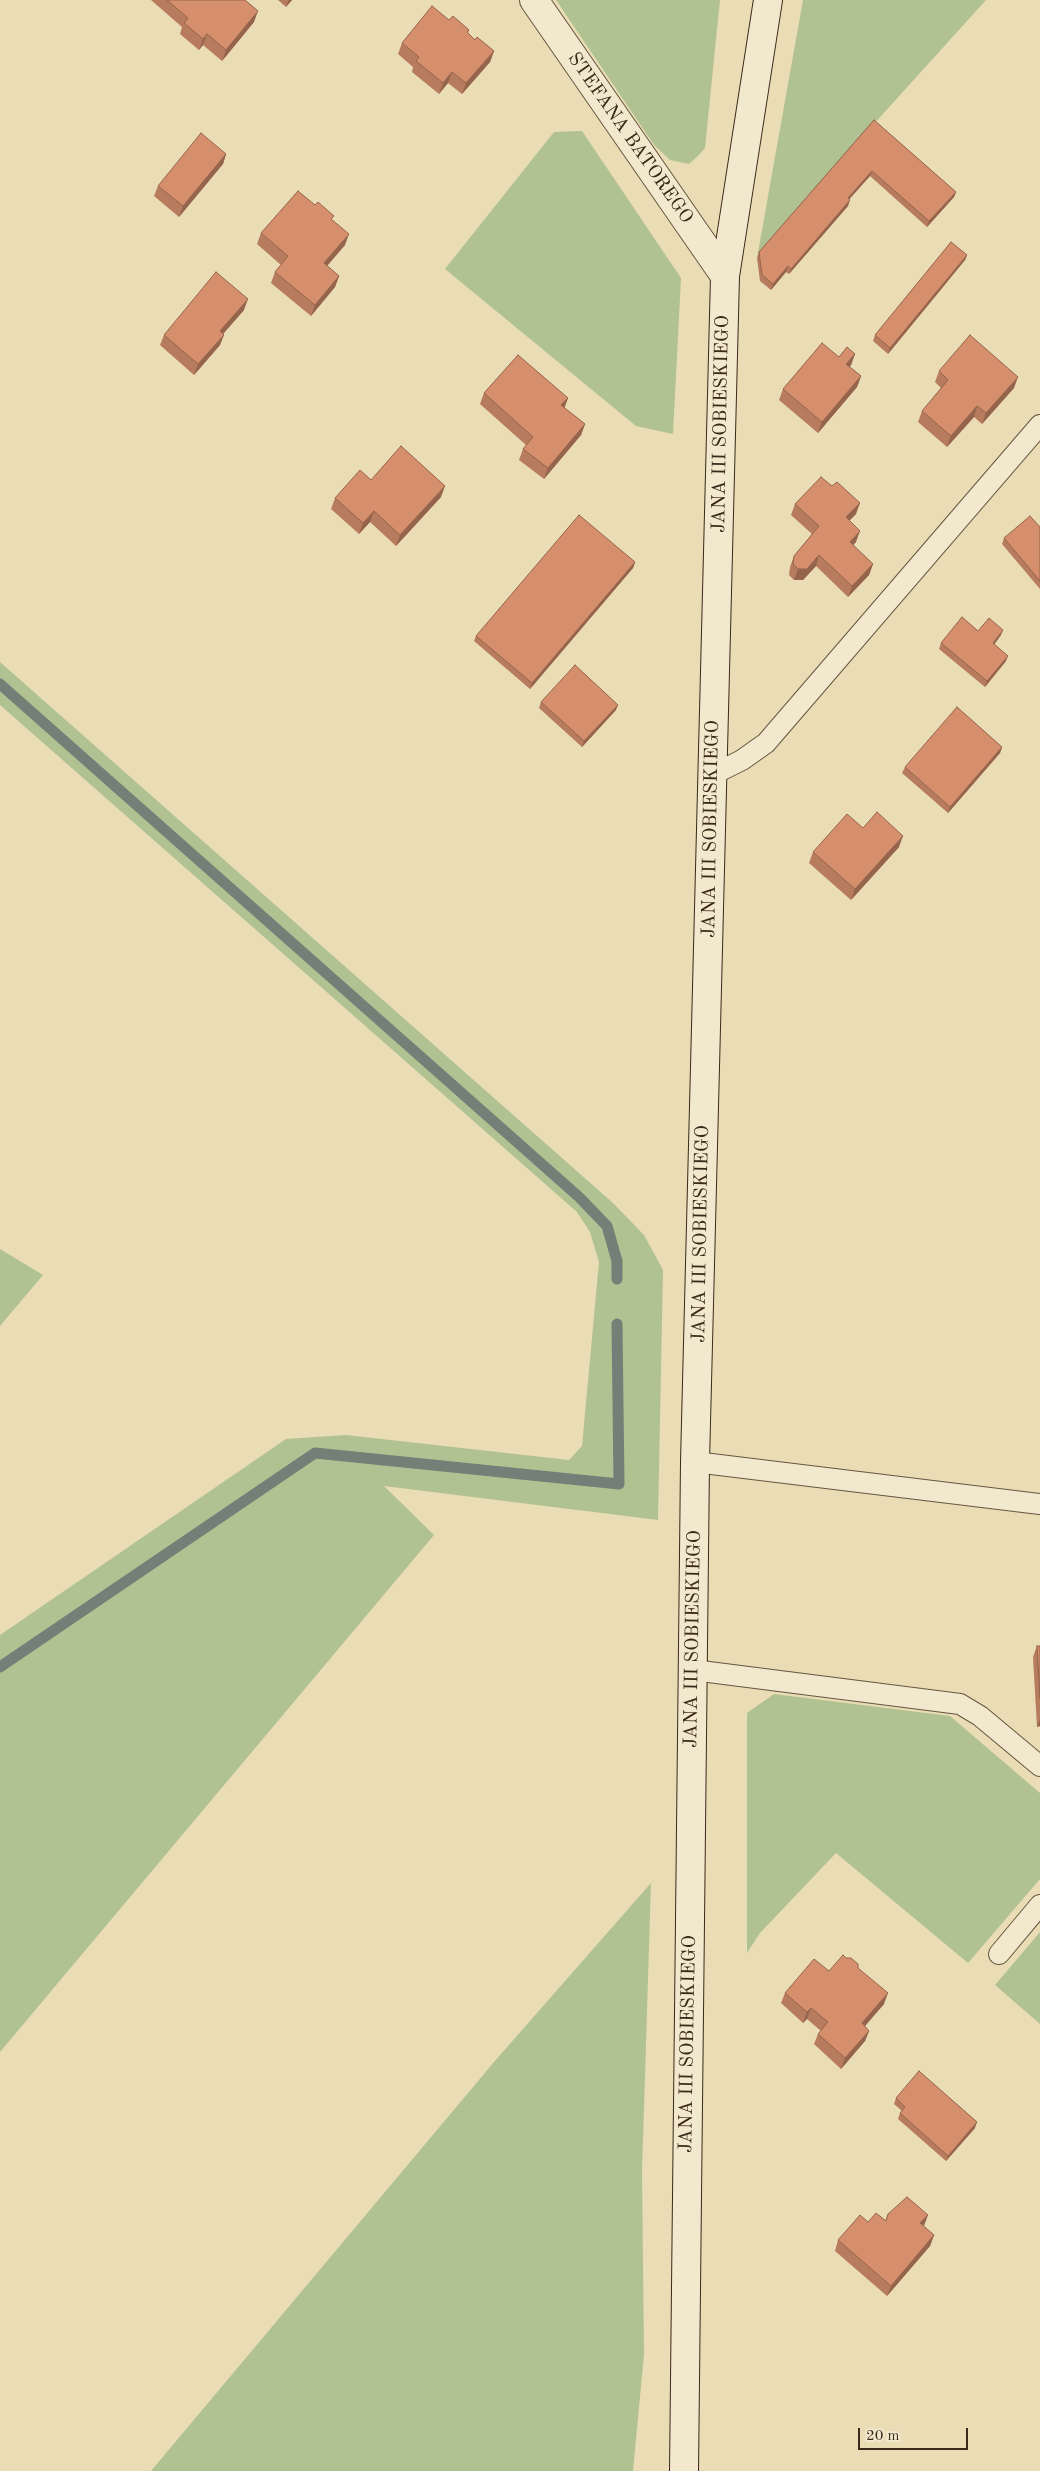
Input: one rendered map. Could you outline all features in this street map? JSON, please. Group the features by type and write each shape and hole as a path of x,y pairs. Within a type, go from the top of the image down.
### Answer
{"main road":[{"name":"STEFANA BATOREGO","path":"534,0 725,276"},
{"name":"JANA III SOBIESKIEGO","path":"684,2471 695,1462 725,276 768,0"}],"lane":[{"path":"712,775 742,760 766,743 1040,425"},
{"path":"695,1462 1040,1504"},
{"path":"692,1670 960,1704 980,1716 1040,1766"},
{"path":"999,1954 1040,1905"}],"green space":[{"path":"556,0 720,0 705,148 689,164 670,160 654,145"},
{"path":"803,0 986,0 872,126 757,258"},
{"path":"582,131 681,278 673,434 636,426 445,269 554,132"},
{"path":"0,662 613,1203 644,1235 663,1270 658,1520 384,1486 434,1535 0,2052 0,1635 286,1439 346,1435 569,1460 582,1446 599,1262 590,1232 577,1212 0,705"},
{"path":"0,1249 43,1275 0,1326"},
{"path":"774,1694 950,1716 1040,1793 1040,1879 968,1963 836,1853 760,1933 747,1953 747,1713"},
{"path":"651,1883 642,2172 644,2354 633,2471 151,2471 494,2062"},
{"path":"1040,1932 1040,2024 995,1985"}],"building":[{"path":"167,0 245,0 258,11 226,50 207,34 203,39 184,23 188,18"},
{"path":"432,6 449,20 453,16 469,30 467,32 475,40 477,37 494,51 466,83 452,72 443,83 416,61 419,57 402,43"},
{"path":"874,120 956,192 929,221 872,171 848,198 850,200 791,269 788,266 773,284 762,275 759,252"},
{"path":"201,133 226,154 183,206 158,186"},
{"path":"298,191 315,205 318,202 334,216 331,219 349,234 324,263 339,276 315,305 275,272 288,256 261,233"},
{"path":"951,242 967,255 890,348 875,335"},
{"path":"216,272 248,299 220,331 224,335 198,364 164,335"},
{"path":"970,335 1018,377 986,413 977,406 951,436 922,411 948,380 939,371"},
{"path":"822,343 839,357 847,347 855,354 846,364 861,376 822,422 783,389"},
{"path":"518,355 568,398 561,405 585,424 548,468 523,449 533,437 484,393"},
{"path":"401,446 445,486 400,535 374,511 363,523 335,498 360,470 371,480"},
{"path":"821,477 832,486 837,482 860,503 846,517 860,531 850,542 873,564 852,586 819,555 807,569 798,569 793,564 794,556 819,526 795,504"},
{"path":"579,515 635,562 532,683 476,636"},
{"path":"1030,516 1040,527 1040,581 1004,538"},
{"path":"962,617 978,631 989,618 1003,630 993,643 1008,656 987,681 941,643"},
{"path":"575,665 618,705 584,741 541,702"},
{"path":"957,707 1002,747 950,807 905,767"},
{"path":"877,812 903,836 855,889 813,852 847,814 863,828"},
{"path":"1037,1646 1040,1646 1040,1698"},
{"path":"843,1955 846,1958 851,1958 858,1964 858,1968 888,1993 862,2023 869,2031 845,2058 818,2034 828,2022 811,2008 807,2012 785,1993 814,1959 829,1971"},
{"path":"919,2071 977,2122 948,2156 900,2113 905,2107 896,2098"},
{"path":"907,2197 928,2215 920,2223 934,2235 891,2286 838,2240 860,2215 868,2222 876,2213 886,2221 888,2214"}],"waterway":[{"path":"0,684 579,1197 607,1226 617,1261 617,1279"},
{"path":"0,1667 315,1453 619,1484 617,1324"}]}
